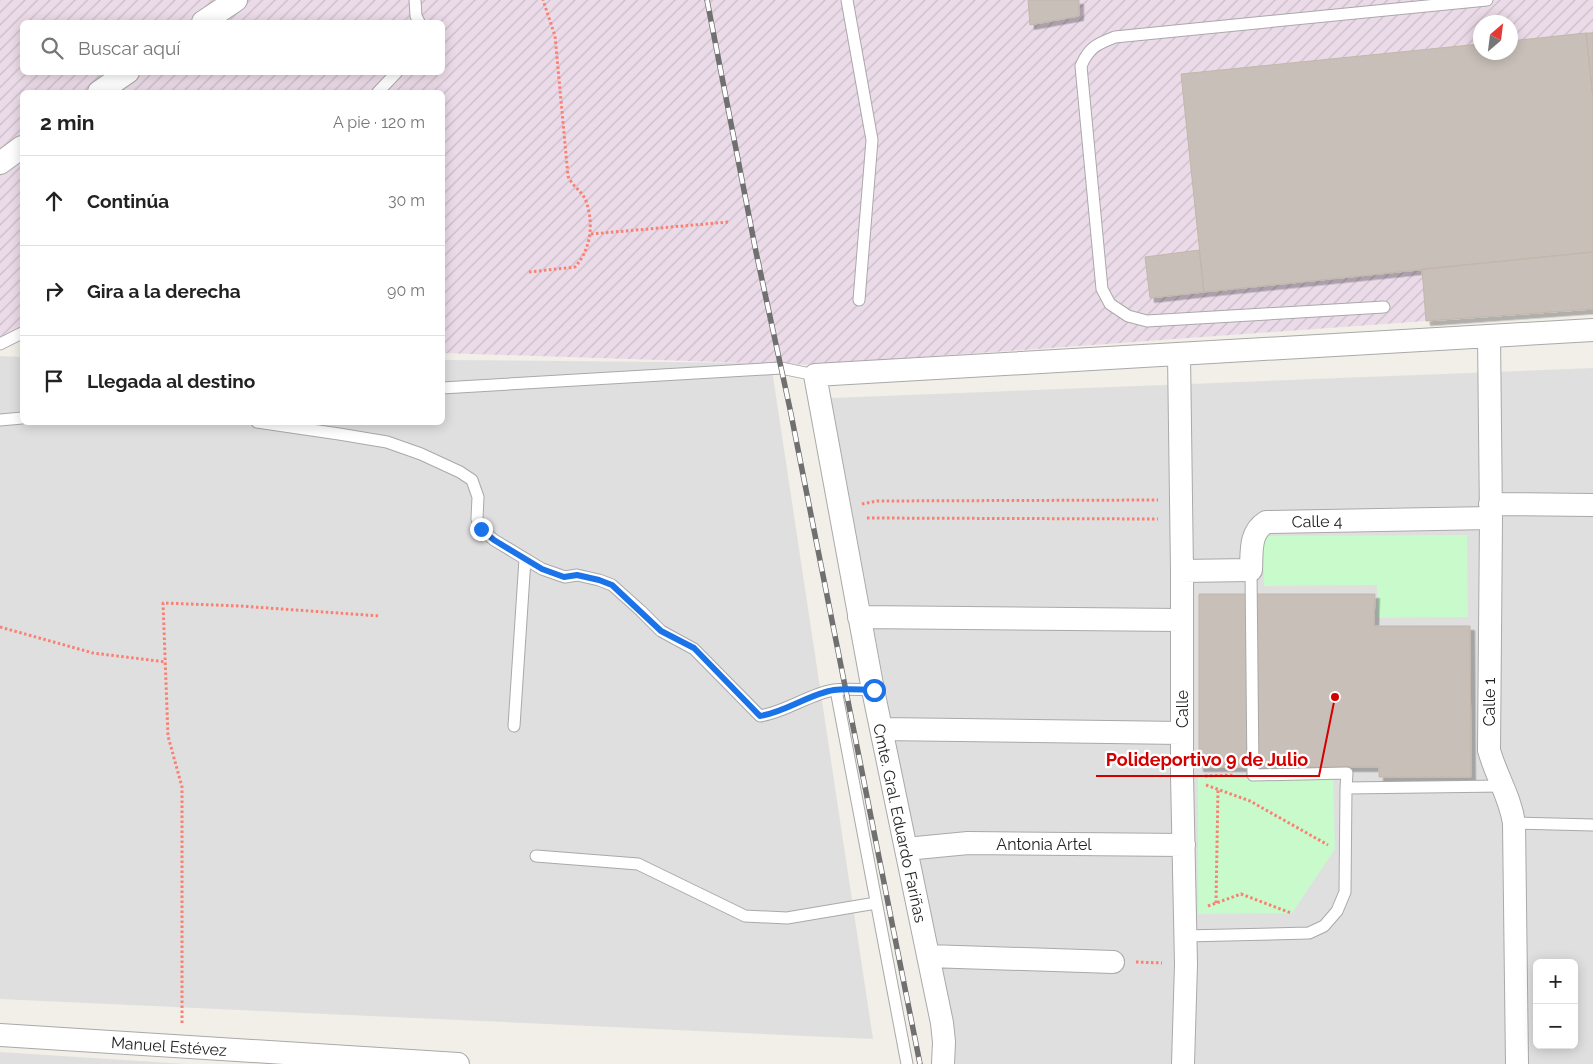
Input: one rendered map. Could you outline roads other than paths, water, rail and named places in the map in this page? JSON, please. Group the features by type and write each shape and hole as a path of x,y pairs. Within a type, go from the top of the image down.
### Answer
{"street":[{"path":"205,20 236,0"},
{"path":"102,90 124,75"},
{"path":"0,163 20,148"},
{"path":"815,375 1593,330"},
{"name":"Calle 1","path":"1489,336 1489,750 1493,766 1512,807 1514,823 1517,1064"},
{"name":"Calle","path":"1178,354 1182,571 1182,776 1186,964 1183,1064"},
{"name":"Cmte. Gral. Eduardo Fariñas","path":"815,375 859,617 942,1023 944,1042 943,1064"},
{"name":"Calle 4","path":"1251,570 1253,538 1258,527 1266,522 1593,505"},
{"path":"1182,571 1251,570"},
{"path":"859,617 1181,620"},
{"path":"881,729 1182,733"},
{"name":"Antonia Artel","path":"906,849 968,843 1184,844"},
{"path":"928,956 1113,962"},
{"name":"Manuel Estévez","path":"0,1035 458,1064"}],"lane":[{"path":"415,0 418,20"},
{"path":"847,0 872,140 859,300"},
{"path":"1384,307 1148,321 1128,316 1110,304 1102,289 1081,66 1086,54 1096,45 1115,37 1488,0"},
{"path":"380,90 393,75"},
{"path":"0,344 20,334"},
{"path":"445,388 781,368 815,375"},
{"path":"0,420 20,418"},
{"path":"278,425 387,442 421,454 460,472 472,480 478,497 477,519 481,529 494,540 542,569 564,577 577,575 612,585 661,631 694,648 760,716 774,714 825,692 836,690 874,690"},
{"path":"514,726 525,558"},
{"path":"1184,925 1309,933 1324,926 1337,911 1345,892 1347,773 1253,775 1251,570"},
{"path":"836,690 907,1064"},
{"path":"1346,788 1503,786"},
{"path":"1514,823 1593,825"},
{"path":"536,856 638,864 745,916 787,918 876,903"}],"railway":[{"path":"707,0 920,1064"}],"place":[{"name":"Polideportivo 9 de Julio","path":"1335,697"}]}
